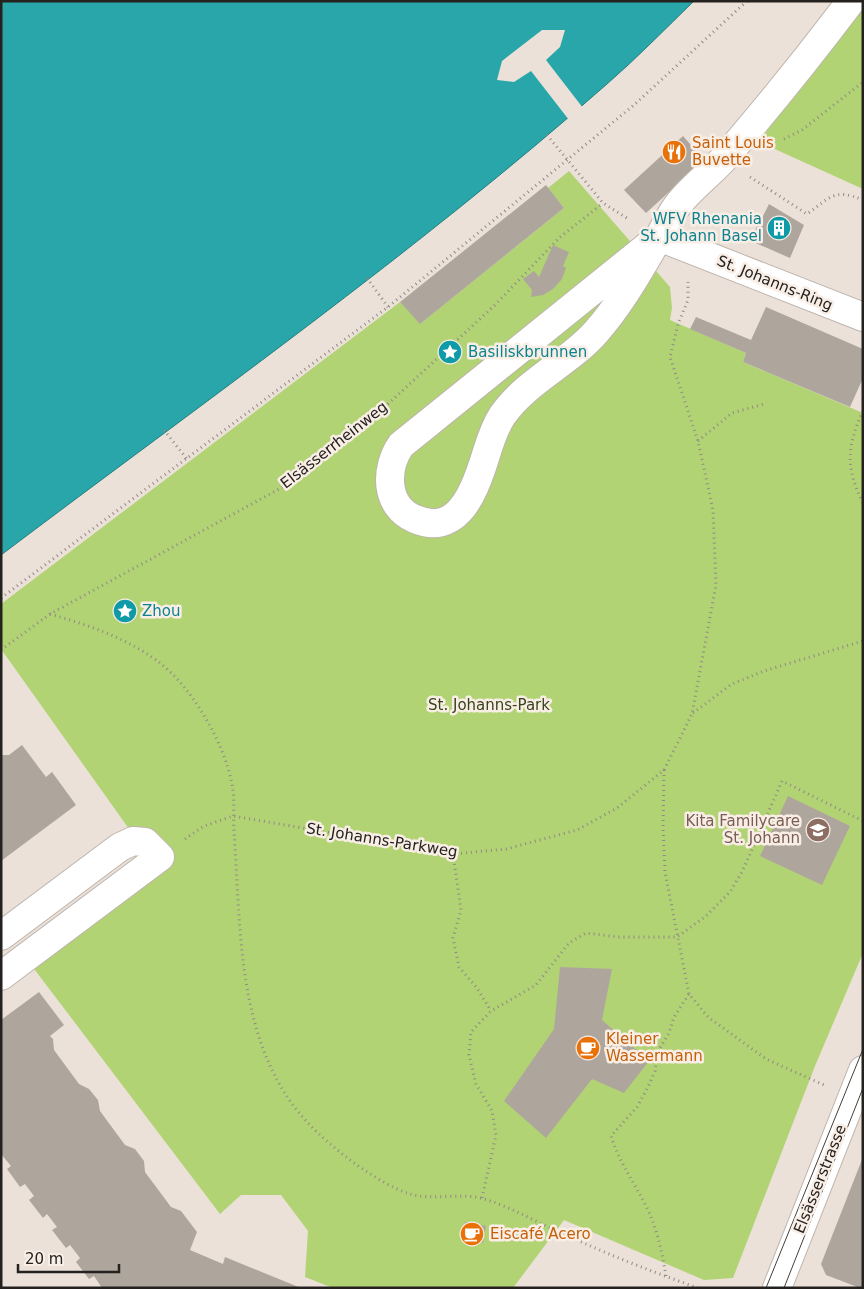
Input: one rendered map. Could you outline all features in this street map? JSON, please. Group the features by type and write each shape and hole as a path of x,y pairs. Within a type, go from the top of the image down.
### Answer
{"street":[{"path":"660,237 401,445 394,455 389,480 397,505 405,513 426,522 439,522 454,516 464,508 472,495 495,428 503,415 514,401 580,348 596,332 611,313 660,237 678,205 725,157 802,65 851,1"},
{"name":"St. Johanns-Ring","path":"660,237 863,317"},
{"path":"1,936 120,847 133,842 145,842 160,857 1,976"},
{"name":"Elsässerstrasse","path":"777,1288 863,1070"}],"path":[{"path":"1,598 388,307 634,106 747,1"},
{"path":"782,140 802,130 863,82"},
{"path":"547,135 569,161"},
{"name":"Elsässerrheinweg","path":"1,650 50,614 292,482 361,427 494,306 559,238 603,204 569,161"},
{"path":"749,177 807,214 836,194 846,193 863,200"},
{"name":"St. Johanns-Parkweg","path":"160,857 204,826 233,816 453,854 506,849 577,830 617,808 664,770 692,714 716,585 712,510 698,441 670,357 678,324 688,300 688,272 660,237"},
{"path":"367,278 388,307"},
{"path":"698,441 732,413 764,404"},
{"path":"863,411 853,430 850,470 863,503"},
{"path":"164,430 187,459"},
{"path":"50,614 90,626 123,640 158,662 183,685 207,722 224,754 232,785 247,984 256,1030 276,1077 306,1121 339,1152 371,1174 411,1194 482,1198 630,1264 698,1288"},
{"path":"692,714 732,684 764,671 863,641"},
{"path":"664,770 663,826 665,872 689,994 708,1017 766,1059 852,1097"},
{"path":"482,1198 496,1134 492,1111 476,1084 469,1055 471,1032 491,1011 536,985 569,944 586,934 618,937 677,937 706,916 730,892 742,872 782,781 863,821"},
{"path":"453,854 461,910 453,938 459,967 491,1011"},
{"path":"666,1276 662,1250 646,1207 616,1155 611,1136 637,1107 655,1071 657,1053 669,1033 674,1017 689,994"}],"green space":[{"path":"863,1 863,189 759,142"},
{"name":"St. Johanns-Park","path":"569,171 670,287 672,308 670,320 746,353 743,362 863,413 863,953 815,1066 733,1278 704,1280 564,1220 513,1288 333,1288 305,1277 308,1231 281,1195 241,1195 220,1214 19,949 144,850 1,649 1,604 400,302 421,323 564,208 548,188"}],"water":[{"path":"1,1 694,1 607,84 385,267 1,555"}],"pier":[{"path":"542,30 565,30 560,47 546,60 583,108 569,120 531,71 514,82 497,80 502,61"}],"building":[{"path":"683,136 704,160 646,213 624,190"},
{"path":"546,185 564,208 420,324 400,302"},
{"name":"WFV Rhenania St. Johann Basel","path":"769,204 804,225 790,258 751,241 760,218 762,218"},
{"path":"553,245 569,252 563,266 566,268 562,279 553,289 543,295 531,297 532,290 523,279 534,271 539,277"},
{"path":"766,307 863,349 863,378 850,407 743,362 746,353 690,329 696,317 751,340"},
{"path":"22,745 46,777 52,772 76,805 1,861 1,755 9,755"},
{"path":"788,796 850,826 822,885 760,856"},
{"name":"Kleiner Wassermann","path":"560,967 612,969 602,1020 649,1061 624,1093 592,1079 546,1138 504,1101 554,1029"},
{"path":"39,992 64,1025 50,1036 53,1039 54,1050 79,1084 89,1089 98,1100 100,1111 125,1145 135,1149 144,1161 145,1172 171,1207 181,1211 197,1232 190,1250 223,1264 225,1257 301,1288 102,1288 94,1276 89,1279 76,1262 80,1258 70,1245 66,1248 52,1230 57,1227 47,1214 43,1218 29,1200 34,1196 25,1184 20,1187 7,1169 11,1166 1,1154 1,1020"},
{"path":"863,1157 863,1288 860,1288 826,1275 821,1264"},
{"path":"465,1222 486,1226 483,1243 461,1239"}],"tram line":[{"path":"766,1288 863,1049"},
{"path":"784,1288 863,1088"}],"place":[{"name":"Saint Louis Buvette","path":"674,152"},
{"name":"WFV Rhenania St. Johann Basel","path":"779,228"},
{"name":"Basiliskbrunnen","path":"450,352"},
{"name":"Zhou","path":"125,611"},
{"name":"Kita Familycare St. Johann","path":"818,830"},
{"name":"Kleiner Wassermann","path":"588,1048"},
{"name":"Eiscafé Acero","path":"472,1234"}]}
